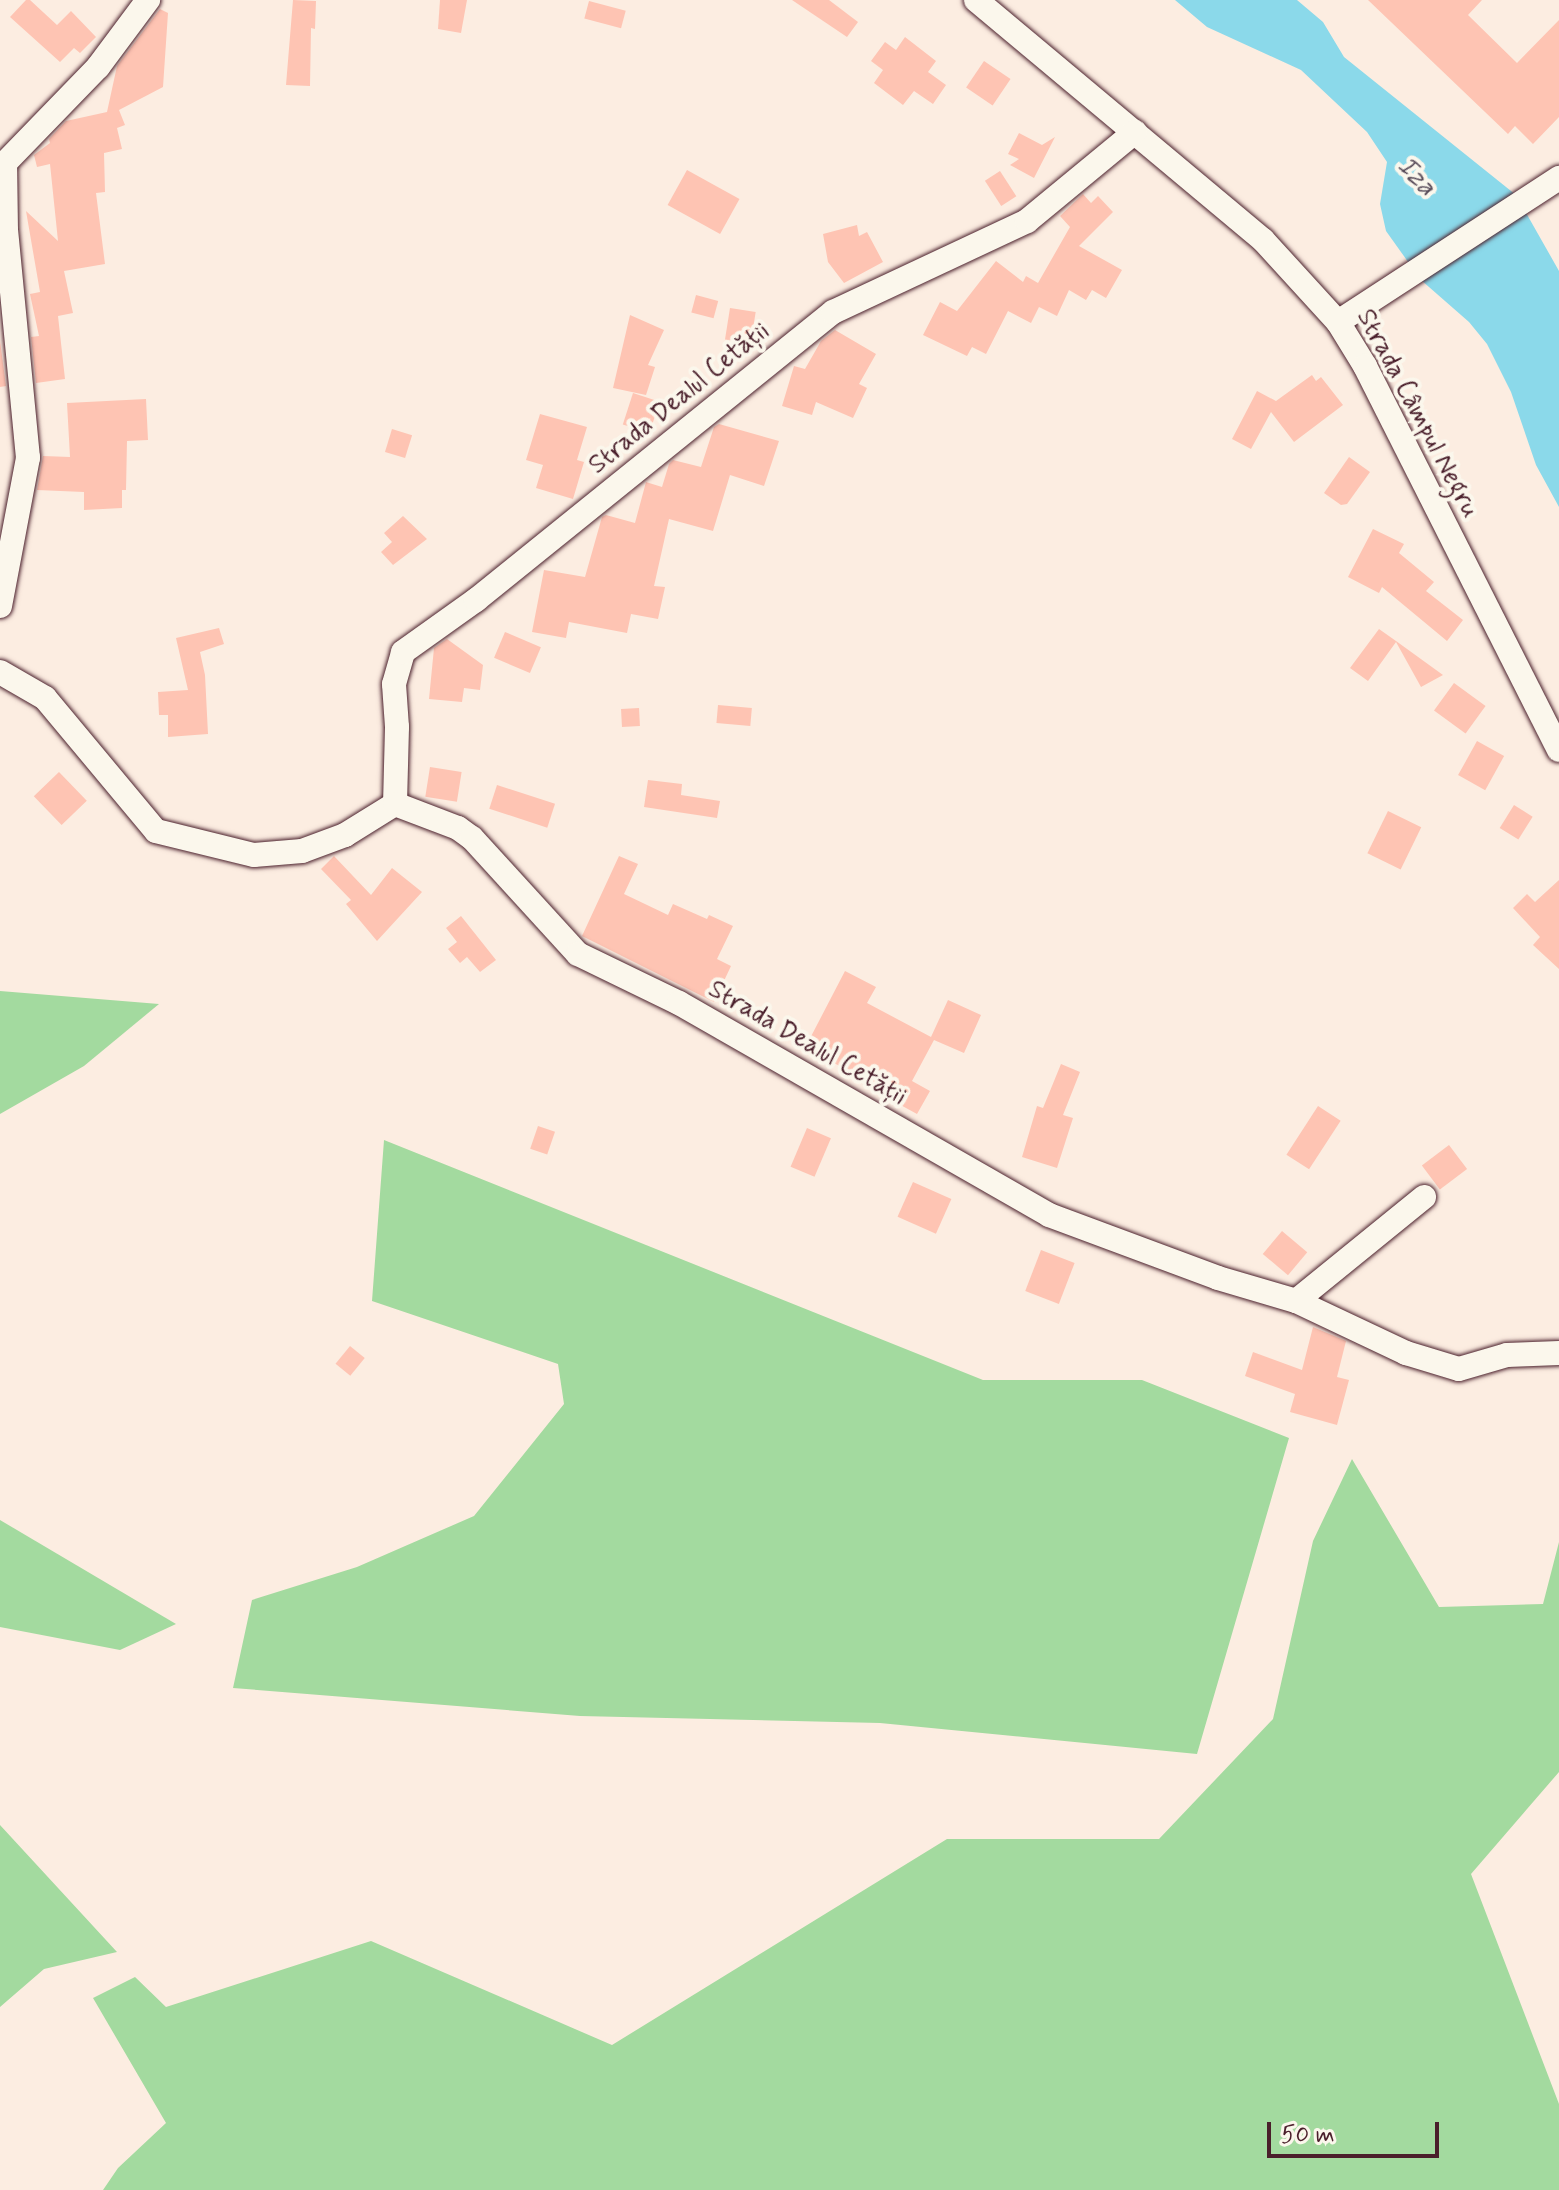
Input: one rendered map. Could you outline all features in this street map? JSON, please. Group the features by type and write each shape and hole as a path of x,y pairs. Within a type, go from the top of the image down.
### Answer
{"street":[{"path":"0,606 28,458 2,164 98,67 148,0"},
{"name":"Strada Câmpul Negru","path":"976,0 1263,240 1338,322 1365,366 1559,750"},
{"name":"Strada Dealul Cetății","path":"1135,132 1027,221 833,312 476,600 403,652 394,684 397,727 395,804 458,828 472,838 578,954 679,1003 1049,1215 1218,1278 1296,1301 1406,1353 1459,1369 1507,1355 1559,1353"},
{"path":"1338,322 1559,178"},
{"path":"0,672 45,698 156,831 254,855 302,851 345,835 395,804"},
{"path":"1296,1301 1424,1197"}],"green space":[{"path":"0,991 159,1004 84,1066 0,1114"},
{"path":"384,1140 983,1380 1142,1380 1289,1438 1197,1754 880,1723 580,1716 233,1688 252,1600 357,1567 474,1516 564,1404 558,1364 372,1301"},
{"path":"1352,1459 1439,1607 1543,1604 1559,1542 1559,1772 1471,1874 1559,2104 1559,2190 103,2190 118,2168 166,2123 93,1998 135,1977 166,2007 371,1941 612,2045 947,1839 1159,1839 1273,1719 1313,1541"},
{"path":"0,1520 176,1624 120,1650 0,1627"},
{"path":"0,1825 117,1952 44,1969 0,2007"}],"water":[{"name":"Iza","path":"1175,0 1297,0 1323,22 1344,57 1516,195 1559,271 1559,507 1536,465 1511,392 1487,344 1469,322 1421,280 1386,231 1380,204 1387,162 1367,132 1301,70 1207,27"}],"building":[{"path":"26,0 30,0 57,25 71,11 96,37 80,53 74,48 60,62 10,17"},
{"path":"293,0 316,1 315,29 311,28 310,86 286,85"},
{"path":"440,0 467,0 461,33 438,29"},
{"path":"792,0 829,0 858,22 847,37"},
{"path":"1368,0 1482,0 1468,15 1517,63 1559,20 1559,117 1533,144 1515,126 1508,134"},
{"path":"589,1 626,11 621,28 584,18"},
{"path":"160,9 168,13 163,87 119,110 125,125 117,128 122,149 104,153 105,192 96,193 105,264 64,271 73,313 58,316 65,379 36,383 31,337 39,336 30,294 40,292 26,211 58,241 50,164 37,167 34,155 50,143 49,139 66,121 107,112 117,66"},
{"path":"905,37 936,61 928,72 946,85 933,104 914,91 903,105 874,83 883,70 871,61 885,42 896,50"},
{"path":"984,61 1011,79 993,105 966,88"},
{"path":"1019,133 1042,145 1055,137 1034,178 1010,165 1019,159 1008,154"},
{"path":"687,170 739,199 720,234 668,205"},
{"path":"1000,171 1016,196 1001,206 985,181"},
{"path":"1083,194 1091,203 1098,196 1113,212 1079,246 1122,270 1106,298 1092,290 1086,300 1069,290 1057,316 1039,307 1031,323 1008,311 986,354 972,347 967,356 923,335 940,302 957,311 996,261 1023,282 1026,276 1038,283 1070,227 1060,216"},
{"path":"857,225 859,236 867,232 883,262 844,283 828,262 823,234"},
{"path":"696,295 718,301 714,318 691,312"},
{"path":"730,308 756,312 751,344 725,340"},
{"path":"630,315 664,330 648,365 655,367 646,395 613,388"},
{"path":"835,330 876,354 859,384 867,388 853,418 816,402 812,415 782,406 794,366 805,369 821,341"},
{"path":"0,341 6,386 0,387"},
{"path":"1312,375 1316,381 1321,377 1343,405 1294,442 1271,412 1251,449 1232,439 1257,391 1276,401"},
{"path":"633,393 660,402 649,433 623,424"},
{"path":"146,399 148,440 127,441 126,490 122,490 122,508 84,510 84,492 37,490 43,456 70,457 67,403"},
{"path":"540,414 587,427 577,460 584,462 573,499 536,488 543,465 526,460"},
{"path":"719,424 779,441 764,486 730,475 713,531 669,519 654,586 665,587 658,619 631,614 627,633 569,622 566,638 532,632 544,570 585,577 602,517 606,515 635,523 646,482 662,487 673,460 701,467 714,427"},
{"path":"392,429 412,435 405,458 385,452"},
{"path":"1349,457 1370,472 1347,504 1341,505 1324,493"},
{"path":"403,516 427,539 393,565 381,552 392,542 384,533"},
{"path":"1373,529 1404,544 1399,553 1434,582 1426,591 1463,620 1447,641 1382,587 1379,593 1348,577"},
{"path":"219,628 224,644 200,652 205,675 208,734 168,737 168,715 159,715 158,692 188,690 176,638"},
{"path":"1379,629 1443,675 1421,687 1396,642 1368,681 1350,668"},
{"path":"505,632 541,647 530,673 494,658"},
{"path":"447,639 483,665 480,690 464,688 462,702 429,699 434,648"},
{"path":"1454,683 1486,706 1466,733 1434,711"},
{"path":"718,705 752,708 750,726 716,723"},
{"path":"639,708 640,726 622,727 621,709"},
{"path":"1477,741 1504,756 1485,790 1458,775"},
{"path":"430,767 462,772 457,802 425,797"},
{"path":"59,772 87,801 62,825 34,796"},
{"path":"648,780 682,784 681,795 720,801 717,818 644,807"},
{"path":"497,785 555,804 547,828 489,809"},
{"path":"1514,805 1533,817 1518,840 1500,828"},
{"path":"1388,811 1421,827 1401,869 1367,853"},
{"path":"334,856 371,895 392,868 422,892 377,941 346,904 351,900 321,869"},
{"path":"619,856 638,864 624,894 668,915 673,904 733,926 717,959 731,966 714,1002 582,936"},
{"path":"1559,880 1559,969 1533,945 1540,937 1513,908 1527,894 1535,902"},
{"path":"461,916 496,960 480,972 467,957 460,963 448,949 457,942 446,928"},
{"path":"845,971 876,987 867,1003 931,1037 948,1000 981,1015 964,1053 934,1040 912,1081 930,1091 917,1114 853,1079 855,1074 805,1048"},
{"path":"1061,1064 1080,1072 1063,1115 1073,1118 1057,1168 1022,1157 1037,1106 1043,1108"},
{"path":"1318,1106 1341,1121 1309,1169 1286,1155"},
{"path":"538,1126 555,1132 547,1155 530,1149"},
{"path":"807,1128 831,1138 815,1177 791,1167"},
{"path":"1449,1145 1467,1169 1440,1189 1422,1165"},
{"path":"913,1182 951,1199 936,1234 898,1217"},
{"path":"1282,1231 1307,1252 1288,1275 1263,1254"},
{"path":"1041,1250 1075,1263 1059,1304 1025,1291"},
{"path":"1313,1327 1346,1341 1337,1377 1349,1380 1337,1425 1290,1412 1295,1394 1245,1376 1253,1352 1302,1370"},
{"path":"350,1346 365,1358 350,1376 336,1364"}]}
